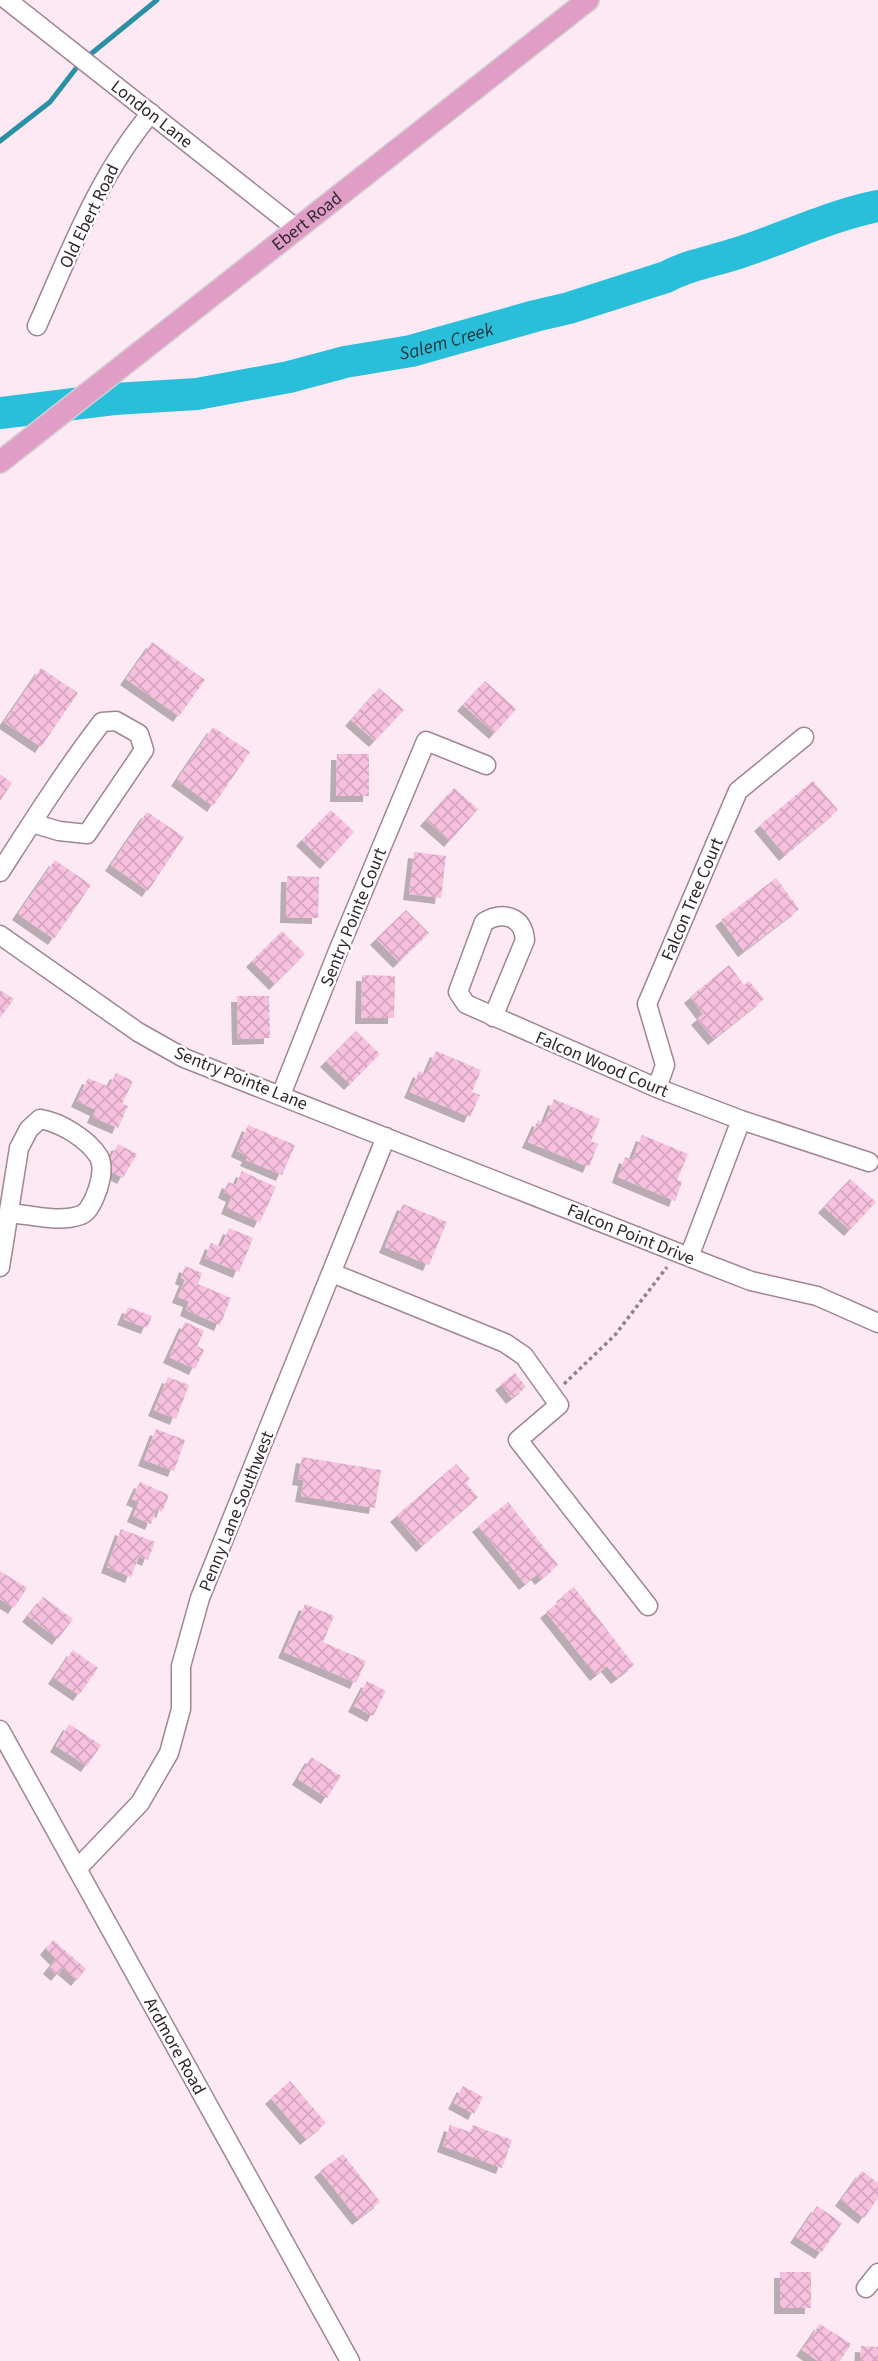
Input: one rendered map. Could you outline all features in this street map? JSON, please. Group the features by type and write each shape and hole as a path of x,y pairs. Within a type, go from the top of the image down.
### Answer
{"main road":[{"name":"Ebert Road","path":"0,461 588,0"}],"street":[{"name":"London Lane","path":"7,0 296,229"},
{"name":"Old Ebert Road","path":"37,326 98,190 127,141 151,113"},
{"path":"0,872 79,751 102,722 116,721 139,734 144,750 87,834 59,831 32,823"},
{"name":"Falcon Tree Court","path":"657,1088 665,1065 647,1004 738,791 804,737"},
{"name":"Sentry Pointe Court","path":"281,1095 426,741 486,765"},
{"name":"Falcon Wood Court","path":"493,1017 524,940 521,923 503,915 484,922 458,992 466,1004 493,1017 657,1088 741,1120 869,1162"},
{"name":"Sentry Pointe Lane","path":"0,935 138,1032 184,1058 386,1137"},
{"path":"0,1267 19,1147 29,1129 40,1119 54,1121 70,1130 99,1158 102,1171 98,1189 90,1208 83,1215 65,1218 10,1213"},
{"path":"683,1255 741,1120"},
{"name":"Falcon Point Drive","path":"386,1137 683,1255 751,1280 817,1296 878,1323"},
{"name":"Penny Lane Southwest","path":"77,1869 140,1803 169,1753 181,1709 181,1666 201,1598 386,1137"},
{"path":"332,1273 505,1343 524,1356 559,1405 518,1440 648,1606"},
{"name":"Ardmore Road","path":"0,1730 350,2361"},
{"path":"866,2288 878,2273"}],"path":[{"path":"552,1395 615,1335 683,1255"}],"building":[{"path":"152,642 205,680 179,716 126,679"},
{"path":"41,668 78,693 41,747 4,722"},
{"path":"485,681 516,709 495,733 463,705"},
{"path":"379,688 404,710 375,741 351,720"},
{"path":"213,727 250,752 213,806 177,780"},
{"path":"337,754 369,754 369,796 336,796"},
{"path":"0,774 12,783 0,801"},
{"path":"813,781 838,810 785,855 760,825"},
{"path":"454,788 478,809 450,841 426,820"},
{"path":"331,810 354,832 326,863 302,840"},
{"path":"147,812 184,837 148,891 111,865"},
{"path":"414,852 446,856 441,898 409,894"},
{"path":"55,860 91,885 54,939 18,914"},
{"path":"287,876 319,877 318,918 286,917"},
{"path":"776,878 799,909 744,951 721,920"},
{"path":"406,910 429,933 399,962 376,939"},
{"path":"282,931 305,954 275,984 252,961"},
{"path":"729,965 744,985 749,981 764,999 714,1039 697,1019 703,1014 690,997"},
{"path":"362,975 395,976 394,1018 361,1018"},
{"path":"0,990 14,999 0,1018"},
{"path":"237,996 269,996 270,1038 238,1039"},
{"path":"356,1031 380,1054 350,1084 326,1061"},
{"path":"436,1051 481,1070 472,1092 480,1095 470,1117 410,1092 419,1071 426,1074"},
{"path":"116,1073 133,1081 122,1104 128,1106 118,1128 93,1117 96,1110 77,1101 88,1078 109,1087"},
{"path":"554,1099 600,1119 591,1141 598,1144 589,1167 528,1142 538,1120 544,1123"},
{"path":"248,1125 295,1145 282,1175 246,1160 248,1156 237,1151"},
{"path":"642,1135 688,1154 677,1180 682,1182 675,1201 618,1177 625,1157 632,1160"},
{"path":"118,1144 137,1154 123,1178 105,1168"},
{"path":"242,1171 276,1187 260,1222 227,1208 232,1196 224,1192 228,1182 236,1185"},
{"path":"850,1179 876,1202 850,1230 824,1207"},
{"path":"403,1204 447,1222 429,1265 385,1247"},
{"path":"229,1228 253,1238 239,1272 205,1258 211,1243 221,1247"},
{"path":"185,1266 202,1273 198,1284 231,1298 220,1325 186,1310 189,1301 178,1297 185,1280 181,1278"},
{"path":"128,1307 152,1316 147,1328 123,1319"},
{"path":"185,1322 204,1331 197,1346 204,1350 195,1369 169,1357"},
{"path":"515,1373 526,1387 512,1398 501,1384"},
{"path":"168,1377 189,1385 176,1419 154,1410"},
{"path":"156,1429 185,1440 174,1471 144,1460"},
{"path":"302,1457 381,1470 375,1508 301,1496 304,1480 298,1479"},
{"path":"456,1464 470,1479 466,1483 478,1497 422,1546 396,1516"},
{"path":"140,1482 169,1495 162,1512 157,1509 151,1524 133,1516 139,1502 132,1499"},
{"path":"508,1502 558,1565 541,1579 537,1574 525,1584 478,1526"},
{"path":"121,1529 155,1542 148,1560 139,1556 131,1577 107,1567"},
{"path":"0,1571 27,1588 14,1608 0,1599"},
{"path":"574,1587 634,1665 617,1678 607,1666 596,1675 546,1612"},
{"path":"43,1597 73,1619 58,1639 28,1616"},
{"path":"305,1604 334,1616 323,1642 366,1661 356,1683 284,1652"},
{"path":"73,1650 98,1668 79,1695 54,1678"},
{"path":"367,1681 386,1691 373,1716 354,1706"},
{"path":"69,1724 101,1745 87,1766 56,1746"},
{"path":"311,1757 341,1776 327,1798 298,1779"},
{"path":"53,1940 86,1969 77,1980 63,1968 57,1975 49,1968 56,1959 46,1949"},
{"path":"290,2081 326,2123 306,2139 271,2098"},
{"path":"463,2086 483,2097 474,2114 454,2103"},
{"path":"450,2125 470,2132 473,2125 512,2140 502,2168 443,2146"},
{"path":"343,2154 380,2202 358,2219 320,2171"},
{"path":"862,2171 878,2183 878,2198 864,2218 841,2200"},
{"path":"817,2206 842,2223 821,2253 796,2237"},
{"path":"780,2272 811,2272 811,2308 780,2308"},
{"path":"820,2324 851,2344 840,2361 818,2361 802,2350"},
{"path":"861,2346 878,2347 878,2361 860,2361"}],"waterway":[{"path":"0,141 50,102 81,62 157,0"},
{"name":"Salem Creek","path":"0,413 114,399 197,394 289,377 345,362 411,351 569,308 756,247 842,215 878,206"}]}
